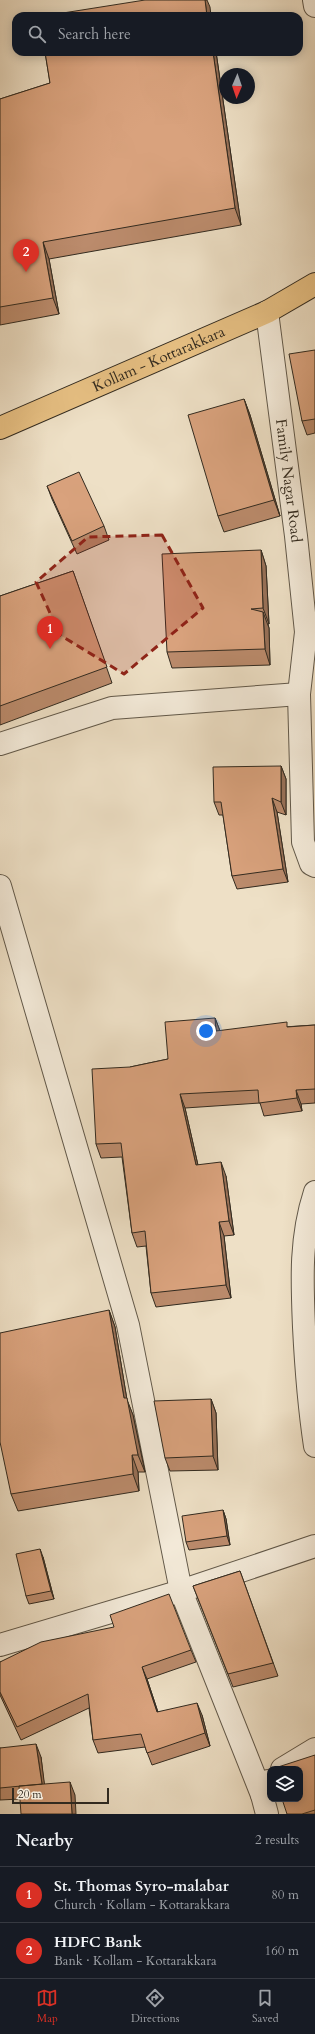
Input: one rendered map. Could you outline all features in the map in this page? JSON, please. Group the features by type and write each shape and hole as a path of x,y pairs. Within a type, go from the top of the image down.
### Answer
{"main road":[{"name":"Kollam - Kottarakkara","path":"0,428 267,312 315,284"}],"street":[{"path":"314,0 315,6"},
{"name":"Family Nagar Road","path":"267,312 310,632 299,694 304,816 303,842 311,864 315,866"},
{"path":"0,744 112,708 299,694"},
{"path":"0,886 128,1325 181,1591 266,1796"},
{"path":"315,1192 307,1217 303,1243 303,1300 307,1392 315,1446"},
{"path":"0,1645 116,1609 181,1591 315,1546"},
{"path":"287,1766 315,1749"}],"highlighted area":[{"path":"162,535 203,608 124,674 60,635 36,582 88,537"}],"building":[{"path":"145,0 205,0 206,12 69,12"},
{"path":"46,56 214,56 219,104 220,104 235,208 43,242 53,298 0,307 0,99 50,83"},
{"path":"315,350 315,419 302,421 289,354"},
{"path":"244,399 274,500 218,516 188,415"},
{"path":"79,472 104,526 72,541 47,486"},
{"path":"261,550 263,608 251,609 263,612 265,649 167,652 162,554"},
{"path":"73,571 107,667 0,706 0,596"},
{"path":"281,766 281,802 272,798 283,869 232,876 221,802 214,802 213,767"},
{"path":"215,1018 216,1031 287,1022 287,1027 315,1025 315,1089 296,1090 297,1098 259,1103 258,1090 180,1094 196,1165 221,1162 229,1221 219,1222 226,1285 151,1293 145,1231 132,1233 121,1143 96,1144 92,1069 130,1067 168,1059 165,1022"},
{"path":"109,1310 124,1398 127,1398 138,1455 132,1455 133,1474 11,1494 0,1442 0,1333"},
{"path":"211,1399 213,1456 165,1458 154,1401"},
{"path":"223,1510 227,1536 186,1542 182,1516"},
{"path":"40,1549 51,1591 26,1596 16,1554"},
{"path":"240,1571 273,1663 228,1674 193,1586"},
{"path":"169,1594 191,1650 142,1667 157,1712 197,1703 205,1733 147,1753 141,1734 93,1740 88,1694 17,1727 0,1692 0,1662 41,1642 114,1627 110,1615"},
{"path":"36,1744 42,1784 0,1788 0,1748"},
{"path":"315,1755 315,1810 302,1814 287,1814 283,1802 303,1802 303,1766 281,1766"},
{"path":"70,1782 72,1814 21,1814 19,1786"}],"place":[{"name":"HDFC Bank","path":"26,272"},
{"name":"St. Thomas Syro-malabar","path":"50,649"}]}
